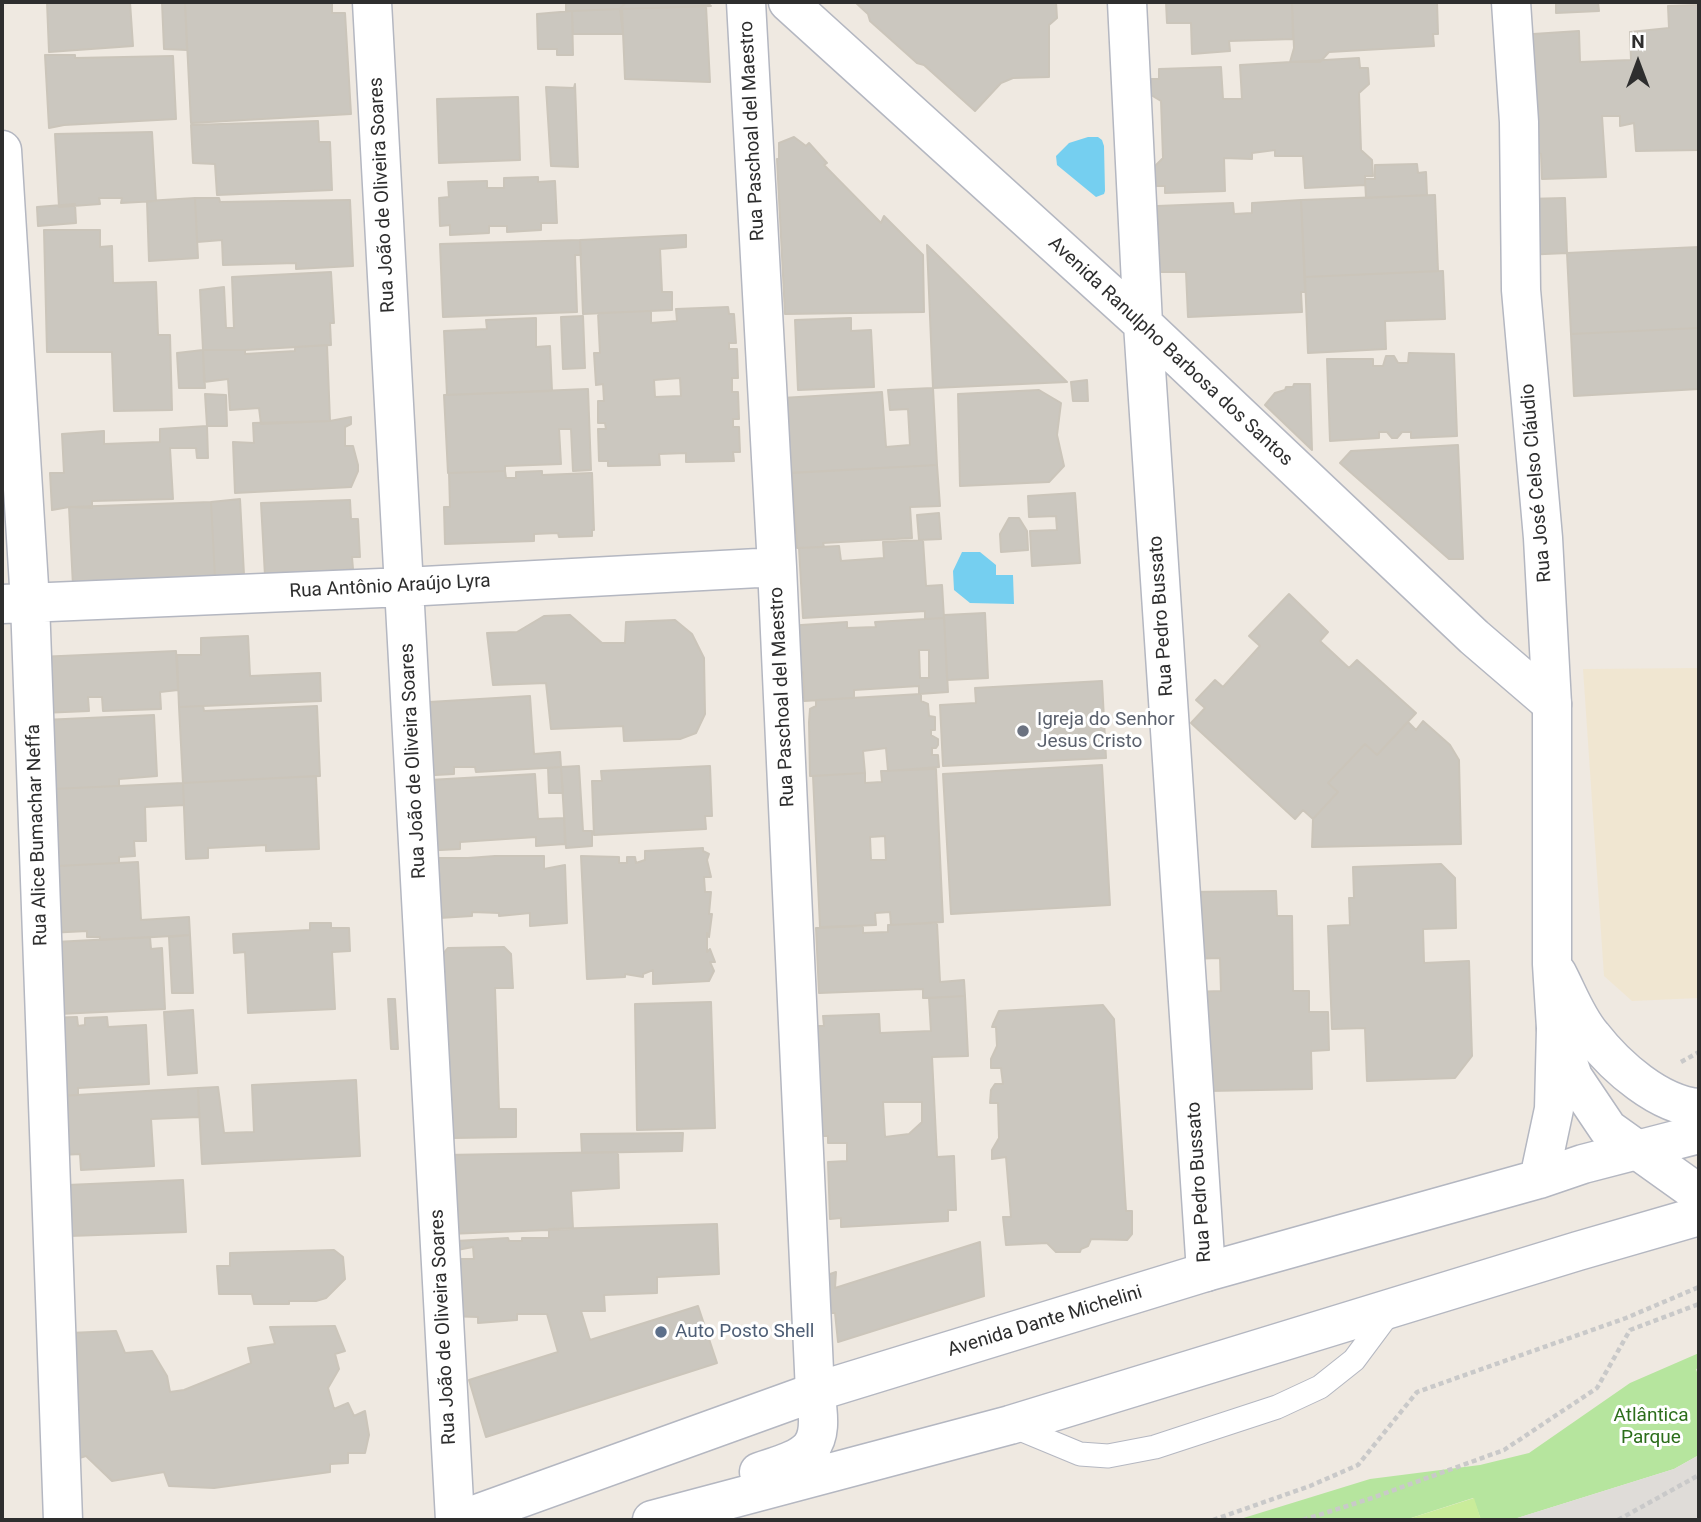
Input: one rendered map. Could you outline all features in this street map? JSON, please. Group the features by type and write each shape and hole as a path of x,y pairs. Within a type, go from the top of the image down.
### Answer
{"street":[{"name":"Rua João de Oliveira Soares","path":"372,2 457,1520"},
{"name":"Rua Paschoal del Maestro","path":"650,1520 702,1494 806,1453 815,1444 820,1422 815,1392 777,567 746,2"},
{"name":"Avenida Ranulpho Barbosa dos Santos","path":"788,2 1143,324 1474,637 1552,704"},
{"name":"Rua Pedro Bussato","path":"1127,2 1143,324 1206,1272"},
{"name":"Rua José Celso Cláudio","path":"1511,2 1519,122 1521,290 1543,538 1552,704 1552,964 1556,1028"},
{"name":"Rua Alice Bumachar Neffa","path":"2,150 16,603 63,1520"},
{"name":"Rua Antônio Araújo Lyra","path":"16,603 405,587 777,567"},
{"name":"Rua José Celso Cláudio","path":"1552,964 1591,1035 1636,1082 1667,1098 1699,1108"},
{"path":"1556,1028 1573,1077 1608,1129 1699,1194"},
{"path":"1539,1179 1554,1109 1556,1028"},
{"name":"Avenida Dante Michelini","path":"457,1520 815,1392 1206,1272 1539,1179 1583,1164 1699,1134"},
{"path":"650,1520 1010,1425 1699,1216"}],"lane":[{"path":"1010,1425 1080,1454 1108,1456 1155,1447 1277,1407 1320,1387 1354,1360 1392,1308"}],"path":[{"path":"1213,1520 1310,1486 1358,1465 1417,1392 1626,1318 1699,1287"},
{"path":"1303,1520 1504,1450 1597,1388 1630,1330 1699,1304"},
{"path":"1618,1520 1699,1475"}],"shaded area":[{"path":"1699,668 1699,998 1632,1001 1604,976 1583,669"},
{"path":"1699,1455 1699,1520 1511,1520 1674,1469"}],"green space":[{"name":"Atlântica Parque","path":"1699,1353 1699,1368 1696,1369 1699,1378 1699,1455 1674,1469 1511,1520 1481,1520 1473,1498 1405,1520 1237,1520 1370,1479 1480,1465 1529,1453 1630,1383"},
{"path":"1474,1498 1481,1520 1405,1520"}],"water":[{"path":"1098,137 1104,146 1105,191 1096,197 1057,165 1056,156 1069,143"},
{"path":"962,552 980,552 996,565 996,575 1013,575 1014,604 970,603 954,590 953,571"}],"building":[{"path":"47,2 130,2 133,46 49,52"},
{"path":"162,2 185,2 187,50 164,49"},
{"path":"185,2 332,2 332,13 345,13 351,114 191,123"},
{"path":"566,2 626,2 620,9 566,11"},
{"path":"626,2 706,2 711,6 620,9"},
{"path":"855,2 1056,2 1057,18 1049,25 1049,77 1013,78 1001,83 975,111 870,21 868,14"},
{"path":"1166,2 1292,2 1293,39 1229,41 1230,51 1192,54 1191,23 1167,23"},
{"path":"1292,2 1437,2 1438,34 1433,34 1434,46 1329,52 1320,62 1290,62 1294,48"},
{"path":"1556,2 1598,2 1599,11 1556,13"},
{"path":"1699,5 1699,150 1636,151 1634,123 1620,126 1620,116 1602,116 1606,177 1542,179 1541,154 1530,151 1530,135 1538,129 1527,78 1536,72 1534,62 1527,56 1526,40 1533,34 1579,31 1580,62 1631,60 1630,32 1669,28 1668,6"},
{"path":"706,6 710,82 625,79 622,9"},
{"path":"620,9 623,34 573,34 572,11"},
{"path":"572,11 573,55 557,55 557,49 538,49 537,14"},
{"path":"45,55 75,55 75,58 173,56 176,119 49,128"},
{"path":"1359,58 1360,68 1368,68 1369,84 1359,93 1361,150 1372,160 1373,176 1365,176 1365,185 1305,188 1303,156 1275,156 1275,150 1252,153 1252,159 1224,158 1225,191 1165,193 1165,186 1155,186 1154,167 1163,158 1161,101 1151,95 1151,79 1159,79 1159,69 1221,67 1223,99 1242,99 1240,65"},
{"path":"575,84 578,167 551,166 546,87 574,88"},
{"path":"518,97 520,160 439,163 437,99"},
{"path":"318,121 319,142 330,142 332,190 217,195 215,164 193,163 191,125"},
{"path":"152,132 156,201 121,203 122,198 99,198 100,204 59,207 55,134"},
{"path":"794,137 806,146 809,143 827,163 824,165 881,223 884,216 923,255 924,312 785,314 777,159 779,143"},
{"path":"1417,164 1418,173 1426,172 1427,195 1366,198 1365,179 1375,179 1375,165"},
{"path":"538,177 538,182 555,181 557,223 541,223 541,230 507,232 507,226 489,226 489,233 450,235 450,225 440,226 439,198 449,197 448,182 487,181 487,188 504,188 504,178"},
{"path":"1435,195 1438,271 1305,277 1301,200"},
{"path":"195,198 219,198 220,202 350,200 353,266 296,269 296,263 223,265 222,240 197,242"},
{"path":"195,198 198,258 149,261 147,201"},
{"path":"1565,198 1567,253 1523,255 1526,199"},
{"path":"1301,200 1305,292 1301,292 1302,312 1188,317 1186,272 1160,272 1157,206 1233,203 1234,214 1252,213 1252,203"},
{"path":"75,204 76,223 38,226 37,207"},
{"path":"44,230 100,230 100,247 112,246 113,283 156,282 158,335 170,335 172,410 114,411 112,352 47,352"},
{"path":"686,235 686,247 660,249 662,292 672,292 672,310 583,314 580,240"},
{"path":"580,240 581,255 575,255 577,312 443,317 440,244"},
{"path":"927,245 1031,347 1067,382 933,388"},
{"path":"1699,247 1699,328 1571,334 1567,253"},
{"path":"1443,271 1445,319 1385,321 1386,349 1308,353 1305,277"},
{"path":"331,272 334,323 330,323 331,345 203,350 200,290 224,287 226,328 234,328 232,277"},
{"path":"728,307 729,314 734,314 736,343 729,343 729,349 737,349 738,378 732,378 732,392 738,392 739,419 733,419 733,427 739,427 740,452 733,452 734,461 686,462 686,453 659,454 660,465 608,466 608,461 599,461 598,429 606,429 605,423 598,423 598,401 604,401 603,384 596,385 594,353 600,353 598,313 651,311 651,323 677,321 676,309","holes":["680,378 681,396 655,397 654,380"]},
{"path":"583,316 585,368 563,369 561,317"},
{"path":"536,318 536,347 550,346 552,391 447,395 444,331 487,329 486,320"},
{"path":"851,318 851,331 871,330 874,387 798,390 795,320"},
{"path":"1699,328 1699,389 1574,396 1571,334"},
{"path":"327,345 330,421 261,424 259,408 230,410 228,379 204,382 203,350 245,350 245,354 295,351 295,347"},
{"path":"203,350 205,388 179,388 177,353"},
{"path":"1409,353 1454,354 1457,436 1411,438 1411,432 1402,432 1397,438 1392,438 1387,432 1379,432 1379,438 1330,441 1327,359 1373,359 1373,366 1383,366 1386,356 1394,356 1398,363 1408,363"},
{"path":"1087,380 1088,401 1073,401 1071,382"},
{"path":"1294,384 1310,384 1312,450 1265,405 1275,393 1285,390 1286,387 1293,387"},
{"path":"933,388 937,465 786,473 782,398 882,392 886,447 910,445 908,409 890,410 888,390"},
{"path":"588,389 591,470 573,471 571,429 559,429 561,464 505,466 505,471 448,473 444,395"},
{"path":"1039,390 1061,403 1057,435 1064,466 1049,482 960,486 958,394"},
{"path":"205,394 226,395 227,426 207,426"},
{"path":"351,417 351,424 345,427 345,446 353,446 358,471 351,487 235,493 233,442 254,443 253,423 330,421"},
{"path":"207,426 208,458 197,458 196,448 170,448 173,499 92,501 92,508 69,507 52,510 50,473 64,473 62,434 104,431 104,444 160,442 160,429"},
{"path":"1458,445 1463,559 1449,559 1340,463 1351,451"},
{"path":"937,465 940,506 910,507 912,538 823,543 824,547 797,548 792,473"},
{"path":"505,471 506,478 516,478 516,472 542,471 542,475 592,473 592,536 559,537 558,533 534,534 534,541 445,544 444,507 450,507 449,473"},
{"path":"1075,493 1080,563 1032,566 1030,531 1057,530 1056,516 1029,517 1028,496"},
{"path":"240,499 244,575 215,578 211,502"},
{"path":"350,500 351,519 358,519 360,557 352,557 353,569 265,576 261,503"},
{"path":"211,502 215,578 73,586 69,507"},
{"path":"939,513 941,539 919,540 917,515"},
{"path":"1009,518 1019,518 1027,531 1028,550 1001,552 1000,534"},
{"path":"923,540 926,586 942,585 944,618 925,619 925,611 803,618 799,548 839,546 841,561 884,558 883,542"},
{"path":"1289,594 1328,632 1320,641 1349,668 1357,660 1416,713 1377,755 1365,744 1328,783 1338,792 1313,819 1303,810 1295,819 1191,723 1205,708 1196,700 1215,680 1223,687 1260,646 1249,636"},
{"path":"985,613 988,678 947,680 944,615"},
{"path":"570,615 602,643 625,643 626,622 675,620 692,634 704,658 705,714 696,733 680,739 624,741 623,726 551,729 546,683 493,685 487,633 517,632 544,616"},
{"path":"944,618 948,692 919,694 919,686 854,690 854,698 804,701 803,672 789,674 786,626 847,622 847,628 876,627 875,622","holes":["919,650 929,650 929,678 920,678"]},
{"path":"248,636 250,676 320,673 321,701 179,707 177,655 201,655 201,638"},
{"path":"176,651 178,690 160,692 161,709 103,711 102,697 88,697 89,711 41,713 38,657"},
{"name":"Igreja do Senhor Jesus Cristo","path":"1102,681 1106,758 943,766 940,705 976,703 975,688"},
{"path":"921,694 921,701 928,704 929,716 935,717 935,730 931,730 931,735 938,739 938,745 932,748 932,755 938,755 939,767 888,771 886,748 863,751 865,773 810,776 810,709 816,706 816,700"},
{"path":"530,696 534,754 560,752 561,767 476,772 475,767 454,767 454,774 416,776 429,702"},
{"path":"203,706 204,711 317,706 320,776 183,783 179,707"},
{"path":"154,715 157,776 119,779 119,786 53,789 43,720"},
{"path":"1423,721 1450,745 1459,760 1461,844 1312,847 1313,819 1338,792 1328,783 1365,744 1377,755 1408,722 1416,730"},
{"path":"1102,765 1110,905 951,914 943,774"},
{"path":"579,766 583,831 592,831 592,846 566,848 561,767"},
{"path":"710,766 712,816 705,816 706,829 594,835 592,781 602,781 601,771"},
{"path":"561,767 563,793 549,793 548,768"},
{"path":"936,769 943,922 891,925 890,912 875,913 876,925 820,927 813,776 865,773 865,783 882,782 881,771","holes":["885,836 886,860 871,860 870,837"]},
{"path":"535,774 538,819 564,818 565,844 536,846 536,837 460,842 460,849 421,851 429,780"},
{"path":"316,776 319,849 266,851 266,845 208,848 208,858 186,859 183,783"},
{"path":"183,783 184,805 145,807 146,841 134,841 135,856 119,857 119,863 57,866 53,789"},
{"path":"703,848 703,851 709,854 707,860 711,877 704,877 705,892 711,892 709,914 712,914 709,937 707,933 707,952 710,949 715,962 710,962 714,971 709,981 653,984 653,970 643,974 643,977 625,974 625,977 587,979 581,856 619,857 619,863 627,863 627,857 635,857 636,863 645,860 645,851"},
{"path":"544,856 544,869 565,865 567,923 530,926 530,913 499,916 499,913 472,912 472,916 423,919 421,858"},
{"path":"138,862 141,920 189,917 190,935 100,940 100,937 87,937 87,931 48,933 57,866"},
{"path":"1441,864 1455,878 1456,928 1423,929 1424,963 1469,961 1472,1056 1455,1078 1367,1081 1365,1028 1332,1029 1328,926 1350,925 1349,898 1354,898 1353,867"},
{"path":"1276,891 1277,916 1292,916 1293,991 1309,991 1309,1012 1328,1012 1329,1050 1311,1051 1312,1089 1209,1091 1192,992 1221,991 1220,958 1187,959 1186,892"},
{"path":"310,923 331,923 331,928 349,928 350,951 332,952 335,1009 248,1013 245,952 234,953 233,934 310,930"},
{"path":"937,923 940,982 964,980 965,996 923,998 923,989 819,993 816,928 863,926 863,933 888,932 888,925"},
{"path":"190,935 193,993 172,993 169,937"},
{"path":"150,937 151,949 162,948 165,1009 59,1014 55,942"},
{"path":"504,947 511,954 513,988 495,988 499,1109 516,1109 516,1137 453,1138 437,961 448,948"},
{"path":"965,996 968,1056 932,1057 937,1157 954,1156 956,1210 948,1210 948,1221 841,1227 841,1218 830,1219 828,1162 847,1161 847,1143 828,1143 828,1136 821,1136 816,1026 824,1026 823,1016 879,1014 880,1033 931,1031 929,998","holes":["883,1102 922,1102 922,1122 909,1134 885,1137"]},
{"path":"388,999 395,999 398,1049 391,1049"},
{"path":"711,1002 715,1128 637,1130 635,1004"},
{"path":"1103,1005 1114,1019 1126,1211 1132,1211 1132,1234 1127,1240 1091,1239 1088,1246 1080,1252 1056,1252 1047,1243 1006,1245 1003,1217 1011,1217 1006,1157 992,1159 992,1150 999,1138 998,1103 990,1103 991,1090 995,1084 1003,1084 1001,1068 991,1068 991,1059 997,1046 996,1027 992,1027 993,1024 999,1011"},
{"path":"193,1010 197,1073 168,1075 164,1012"},
{"path":"77,1017 78,1026 85,1025 85,1018 107,1017 108,1027 146,1025 149,1084 78,1088 78,1095 59,1096 45,1018"},
{"path":"356,1080 360,1156 202,1164 198,1088 218,1087 224,1133 254,1132 252,1085"},
{"path":"198,1088 199,1117 151,1119 154,1166 81,1170 80,1154 61,1155 59,1096"},
{"path":"683,1133 682,1151 582,1153 581,1134"},
{"path":"618,1152 619,1188 571,1191 573,1229 448,1234 445,1155"},
{"path":"183,1180 186,1232 69,1236 67,1185"},
{"name":"Auto Posto Shell","path":"717,1224 719,1274 657,1277 657,1293 604,1295 605,1311 581,1311 590,1340 698,1306 717,1363 486,1437 469,1380 558,1352 547,1314 517,1314 517,1320 478,1323 478,1317 447,1316 444,1259 474,1259 473,1247 457,1250 456,1241 508,1238 509,1241 522,1241 522,1238 549,1238 549,1229"},
{"path":"980,1242 984,1296 838,1342 835,1313 816,1313 824,1276 836,1272 835,1288"},
{"path":"334,1250 343,1257 345,1279 326,1298 316,1301 289,1301 289,1304 254,1304 252,1294 219,1294 217,1266 230,1266 230,1253"},
{"path":"335,1326 345,1351 335,1354 339,1369 328,1388 334,1409 348,1403 354,1416 365,1411 369,1435 365,1453 348,1453 348,1463 330,1464 330,1472 214,1488 169,1486 164,1472 112,1481 86,1456 73,1460 69,1333 116,1331 125,1353 152,1351 167,1376 170,1392 184,1390 251,1363 248,1348 275,1344 270,1327"}],"place":[{"name":"Igreja do Senhor Jesus Cristo","path":"1023,731"},
{"name":"Auto Posto Shell","path":"661,1332"}]}
